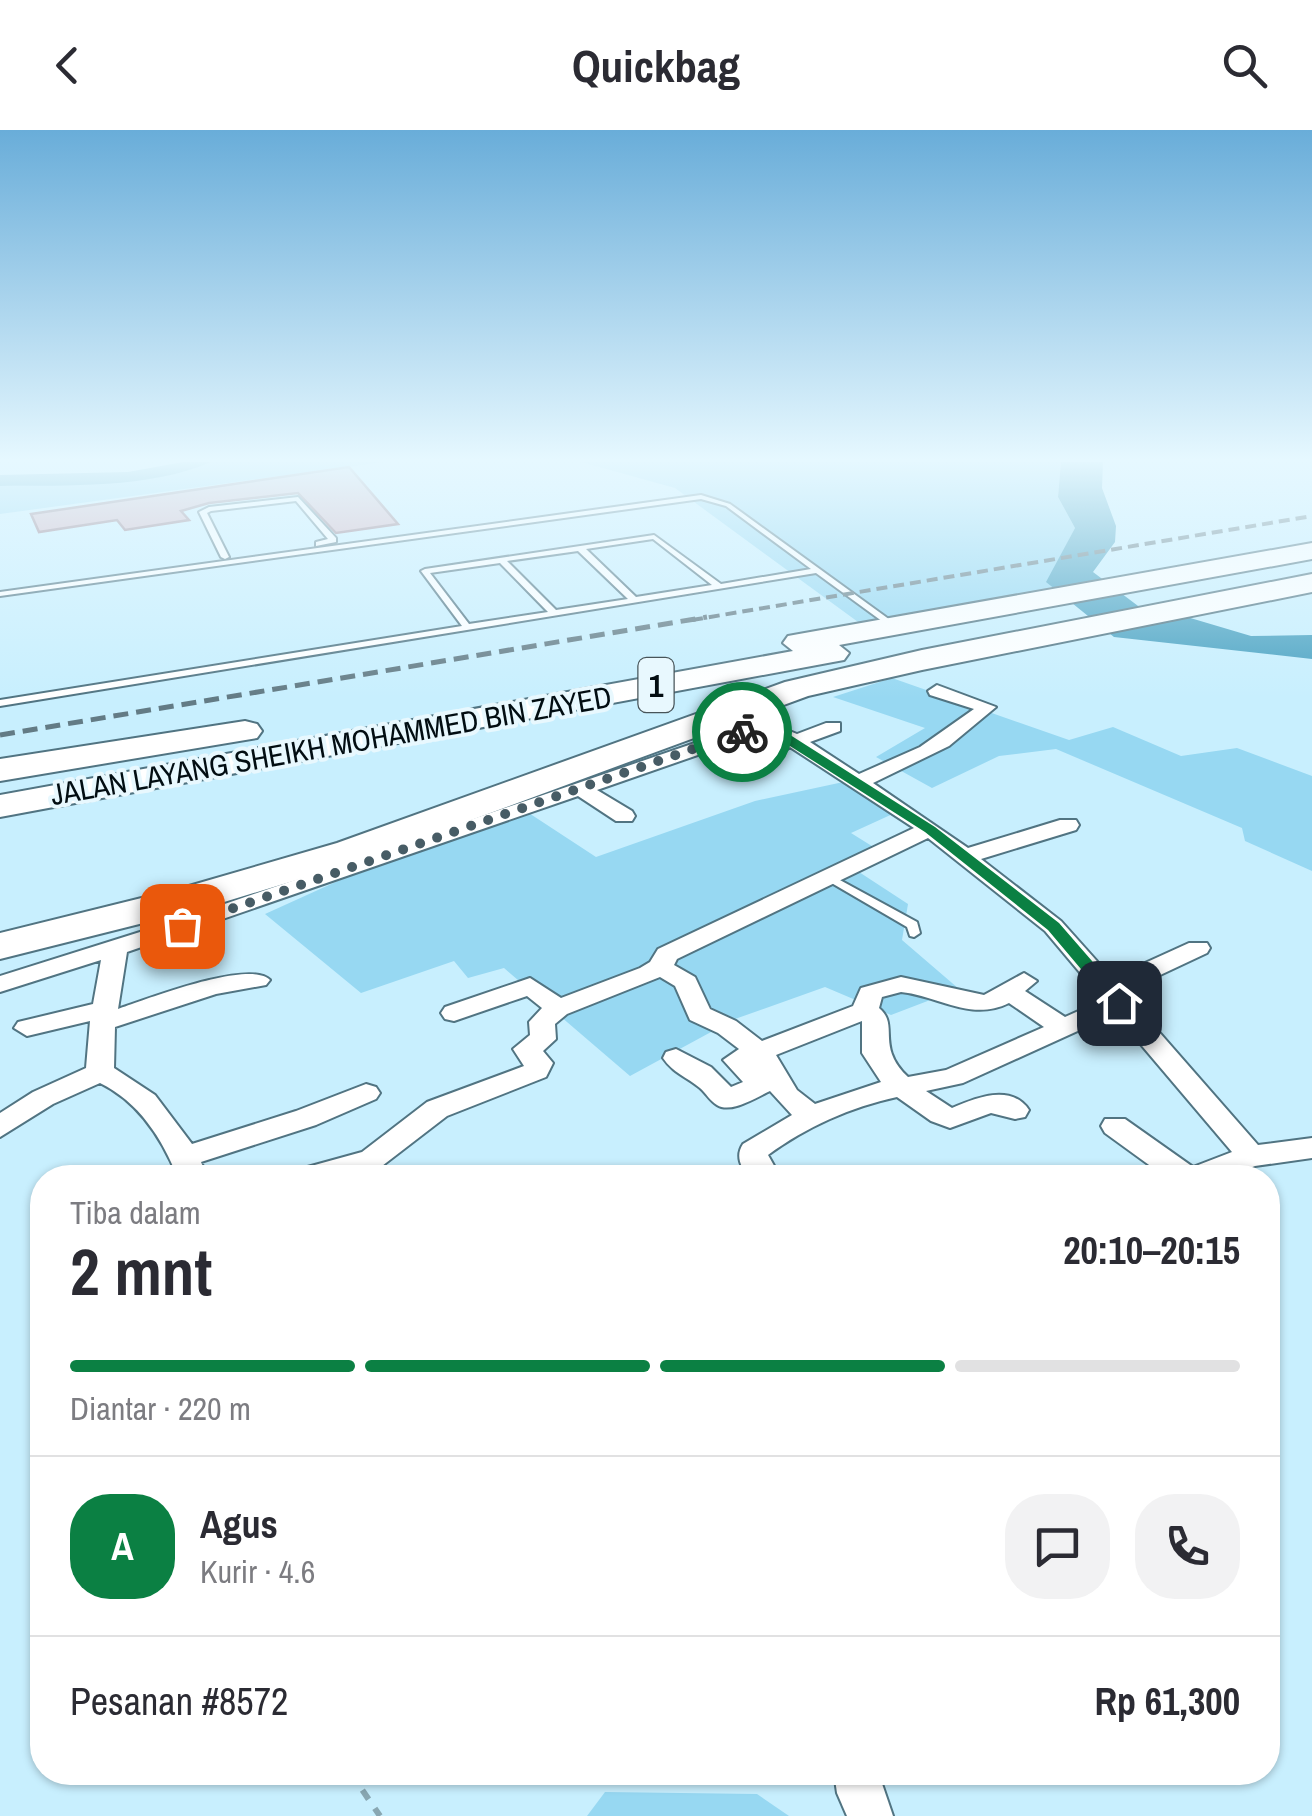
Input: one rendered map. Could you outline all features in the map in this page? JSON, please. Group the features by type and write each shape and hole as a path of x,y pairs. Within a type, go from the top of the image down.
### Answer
{"highway":[{"name":"1","path":"0,790 1312,551"},
{"path":"1168,605 1312,566"},
{"name":"JALAN LAYANG SHEIKH MOHAMMED BIN ZAYED","path":"0,790 1312,566"},
{"name":"JALAN LAYANG SHEIKH MOHAMMED BIN ZAYED","path":"0,809 1312,566"},
{"path":"0,946 196,897 351,851 798,689 1036,630 1312,583"},
{"name":"1","path":"0,809 1036,630"},
{"path":"0,770 416,704 462,705"}],"street":[{"path":"859,782 925,755 960,733 988,706 937,692"},
{"path":"0,984 115,948 756,726 768,727 930,830 1053,926 1251,1156"},
{"path":"762,757 793,740 833,727"},
{"path":"580,788 624,816"},
{"path":"964,857 1068,825"},
{"path":"351,1165 372,1159 437,1109 536,1071 539,1063 526,1049 543,1039 542,1022 558,1008 660,966 664,956 930,830"},
{"path":"100,1072 115,948"},
{"path":"755,1165 753,1151 811,1116 874,1092 954,1077 1062,1027 1198,948"},
{"path":"660,966 686,982 700,1014 727,1027 760,1053 787,1096 811,1116"},
{"path":"26,1028 104,1016 257,980"},
{"path":"865,1012 870,993 888,983 920,986 982,1004 997,1001 1016,986 1062,1027"},
{"path":"454,1012 530,986 558,1008"},
{"path":"676,1058 695,1074 701,1074 727,1099 761,1085 736,1060 865,1012 874,1015 879,1032 874,1045 876,1059 900,1088 950,1119 995,1101 1015,1110"},
{"path":"0,1127 65,1086 100,1072 124,1084 164,1122 188,1165"},
{"path":"195,1165 278,1137 366,1092"},
{"path":"1115,1126 1172,1165"},
{"path":"1226,1165 1251,1156 1312,1148"},
{"path":"858,1785 872,1816"}],"lane":[{"path":"217,541 224,556"},
{"path":"0,591 331,541"},
{"path":"0,591 367,541"},
{"path":"468,627 425,571 632,541"},
{"path":"659,541 719,586"},
{"path":"778,541 893,626"},
{"path":"581,549 634,600"},
{"path":"504,560 554,613"},
{"path":"0,703 820,570"},
{"path":"826,876 913,925 914,932"}],"path":[{"path":"359,1785 380,1816"}],"shaded area":[{"path":"747,541 1068,541 1047,582 1062,596 869,630"},
{"path":"1068,541 1115,541 1093,572 1158,621 1187,617 1251,636 1312,635 1312,659 1114,637 1046,582"},
{"path":"892,678 1069,740 1113,727 1181,756 1237,748 1312,776 1312,871 1245,841 1242,828 1056,749 999,756 932,788 876,757 925,728 833,697"},
{"path":"848,781 897,812 851,833 883,853 859,872 908,904 902,940 959,989 891,1015 825,987 735,1019 630,1076 504,968 468,978 454,961 361,993 265,914 512,802 596,857 755,801"},
{"path":"605,1792 757,1794 789,1816 587,1816"}],"railway":[{"path":"692,620 1165,541"},
{"path":"0,735 707,617"}],"way so far":[{"path":"182,926 742,732"}],"route":[{"path":"742,732 756,726 771,728 930,830 1053,926 1119,1003"}]}
